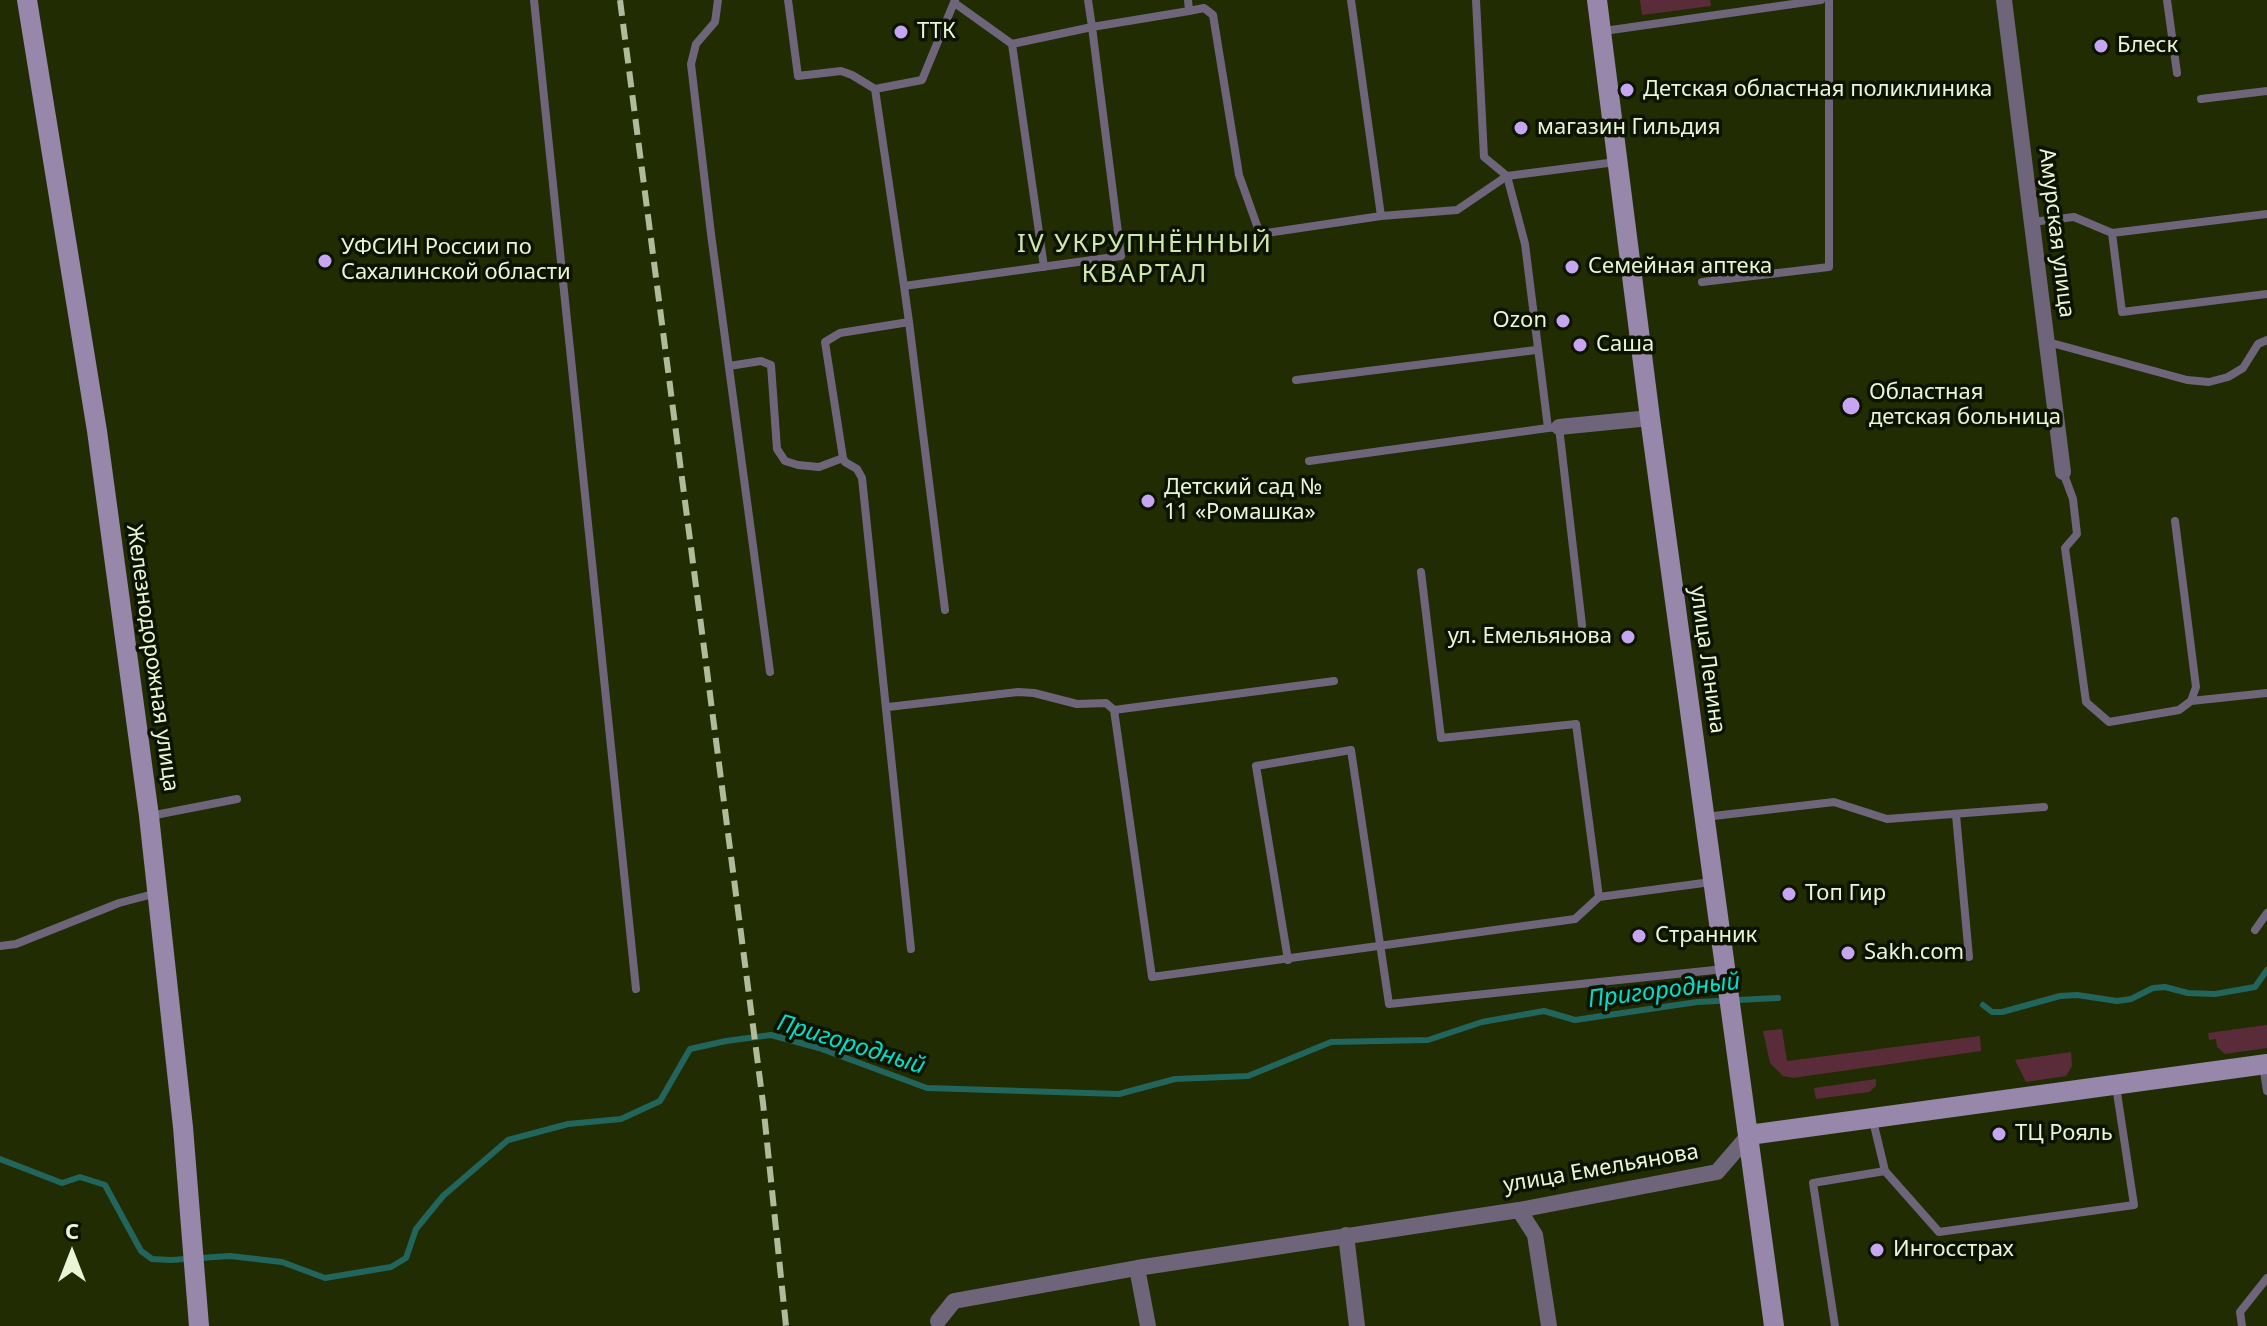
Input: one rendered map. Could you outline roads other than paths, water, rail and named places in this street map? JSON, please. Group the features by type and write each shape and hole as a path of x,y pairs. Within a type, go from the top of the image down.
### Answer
{"main road":[{"name":"Железнодорожная улица","path":"27,0 97,431 149,816 199,1321"},
{"name":"улица Ленина","path":"1597,0 1650,418 1774,1326"},
{"path":"1749,1135 2265,1064"}],"street":[{"name":"Амурская улица","path":"2004,0 2063,472"},
{"path":"1554,427 1650,418"},
{"name":"улица Емельянова","path":"933,1324 954,1301 1137,1268 1519,1210 1717,1172 1749,1135"},
{"path":"1519,1210 1535,1235 1549,1326"},
{"path":"1346,1235 1357,1326"},
{"path":"1137,1268 1148,1326"}],"lane":[{"path":"534,0 636,989"},
{"path":"718,0 715,22 696,44 691,64 770,672"},
{"path":"788,0 798,76 841,71 875,89 922,80 955,2 1012,44 1044,267"},
{"path":"904,286 1121,256 1088,0"},
{"path":"1188,0 1189,11"},
{"path":"1351,0 1381,216"},
{"path":"1476,0 1484,157 1507,176 1525,244 1536,350 1554,427 1582,625"},
{"path":"1600,31 1821,0"},
{"path":"1702,282 1829,267 1829,0"},
{"path":"2167,0 2177,73"},
{"path":"1012,44 1204,8 1213,15 1239,175 1260,234 1381,216 1457,210 1507,176 1617,161"},
{"path":"875,89 909,322 945,610"},
{"path":"2201,99 2267,91"},
{"path":"2032,222 2074,217 2112,233 2267,214"},
{"path":"2112,233 2122,312 2267,294"},
{"path":"909,322 840,333 825,342 843,458 857,469 862,478 911,949"},
{"path":"2047,341 2187,380 2209,382 2228,377 2243,368 2258,344 2267,340"},
{"path":"1296,380 1536,350"},
{"path":"729,366 761,361 771,365 777,449 785,461 819,467 843,458"},
{"path":"1309,461 1554,427"},
{"path":"2063,472 2073,499 2077,534 2065,548 2086,702 2109,722 2179,710 2191,701 2267,693"},
{"path":"2175,521 2196,687 2191,701"},
{"path":"1421,572 1441,738 1576,724 1599,897"},
{"path":"1114,710 1334,681"},
{"path":"888,707 1018,692 1077,704 1106,703 1114,710 1152,977 1382,948 1575,919 1599,897 1712,882"},
{"path":"1288,960 1256,766 1351,750 1389,1004 1725,977"},
{"path":"149,816 237,799"},
{"path":"1704,817 1834,802 1887,819 2044,807"},
{"path":"1956,815 1969,957"},
{"path":"0,946 16,944 119,903 158,892"},
{"path":"2255,930 2267,913"},
{"path":"2265,1064 2267,1091"},
{"path":"1872,1117 1885,1171 1939,1232 2134,1205 2116,1085"},
{"path":"1835,1326 1813,1183 1885,1171"},
{"path":"2242,1326 2240,1312 2267,1278"}],"waterway":[{"name":"Пригородный","path":"1983,1005 1992,1012 2002,1012 2060,996 2077,995 2117,1001 2165,987 2188,993 2215,994 2255,987 2267,970"},
{"name":"Пригородный","path":"0,1159 62,1183 80,1177 105,1185 141,1251 152,1259 230,1256 282,1262 325,1278 391,1267 406,1258 416,1229 443,1196 508,1140 568,1124 621,1119 660,1101 690,1049 726,1041 771,1035 819,1048 927,1088 1119,1094 1175,1079 1248,1076 1331,1042 1428,1040 1482,1022 1544,1011 1575,1020 1697,1002 1778,998"}],"railway":[{"path":"620,0 763,1103 786,1326"}],"place":[{"name":"ТТК","path":"901,32"},
{"name":"Блеск","path":"2101,46"},
{"name":"Детская областная поликлиника","path":"1627,90"},
{"name":"магазин Гильдия","path":"1521,128"},
{"name":"УФСИН России по Сахалинской области","path":"325,261"},
{"name":"Семейная аптека","path":"1572,267"},
{"name":"Ozon","path":"1563,321"},
{"name":"Саша","path":"1580,345"},
{"name":"Областная детская больница","path":"1851,406"},
{"name":"Детский сад № 11 «Ромашка»","path":"1148,501"},
{"name":"ул. Емельянова","path":"1628,637"},
{"name":"Топ Гир","path":"1789,894"},
{"name":"Странник","path":"1639,936"},
{"name":"Sakh.com","path":"1848,953"},
{"name":"ТЦ Рояль","path":"1999,1134"},
{"name":"Ингосстрах","path":"1877,1250"}],"district":[{"name":"IV УКРУПНЁННЫЙ КВАРТАЛ","path":"1145,260"}]}
